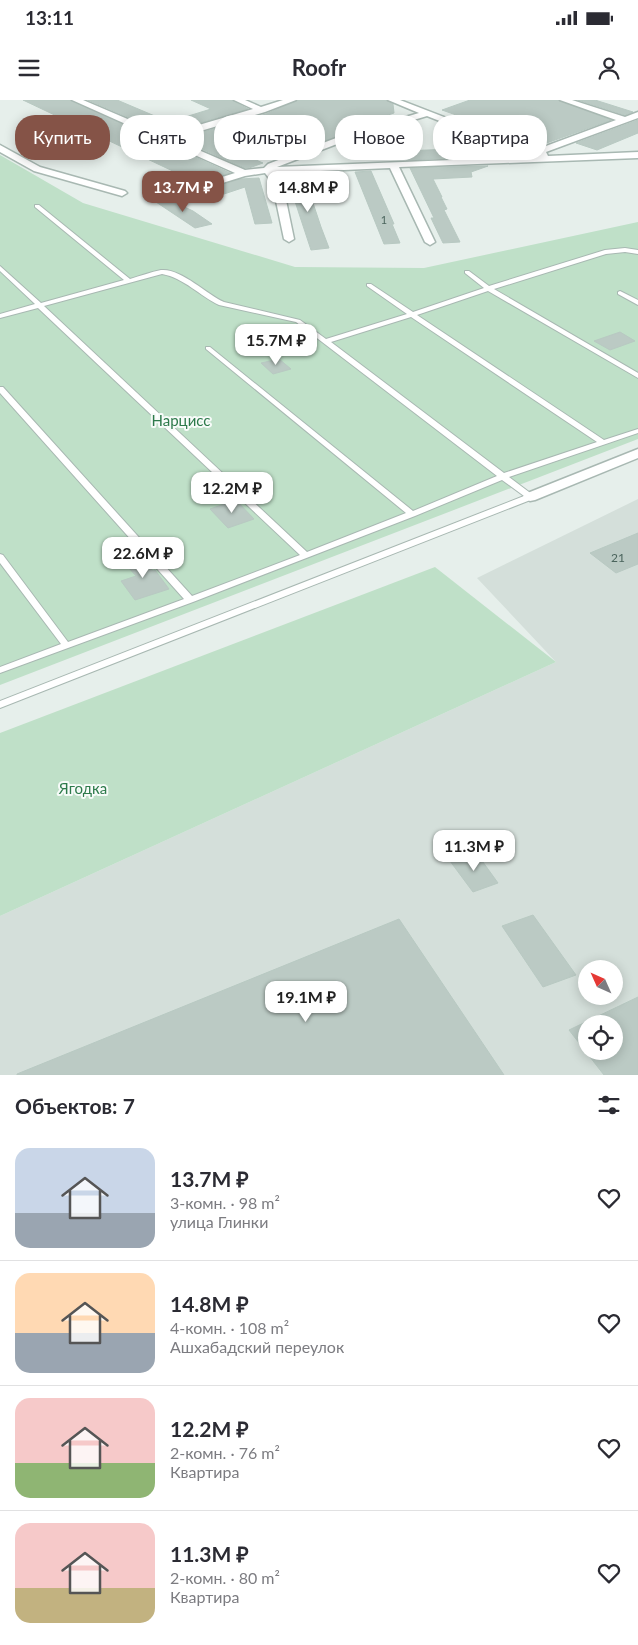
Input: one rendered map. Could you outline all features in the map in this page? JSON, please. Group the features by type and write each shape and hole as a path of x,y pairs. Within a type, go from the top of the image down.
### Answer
{"street":[{"path":"76,100 120,119"},
{"path":"238,100 262,110"},
{"path":"204,127 292,100"},
{"path":"392,100 433,117"},
{"path":"564,100 625,120"},
{"path":"267,170 270,166 347,137 425,114"},
{"path":"547,149 638,115"},
{"path":"0,148 38,169 122,193"},
{"path":"204,155 244,173"},
{"path":"547,158 638,155"},
{"path":"184,192 244,173 267,170 501,160"},
{"path":"393,165 430,242"},
{"path":"267,170 277,181 289,238"},
{"path":"530,497 638,453"}],"lane":[{"path":"36,206 129,281"},
{"path":"328,341 531,274 605,252 625,250 638,252"},
{"path":"0,268 305,555"},
{"path":"0,316 162,272 175,273 214,300 231,306 282,315 298,321 328,341 530,497 0,705"},
{"path":"467,272 488,288 638,376"},
{"path":"368,284 603,443"},
{"path":"620,293 638,303"},
{"path":"208,348 412,514"},
{"path":"0,389 190,600"},
{"path":"0,670 190,600 412,514 504,476 638,431"},
{"path":"0,558 66,645"}],"shaded area":[{"path":"638,499 638,1075 0,1075 0,916 556,662 477,578"}],"green space":[{"name":"Нарцисс","path":"0,155 83,203 295,267 424,268 638,222 638,439 0,685"},
{"name":"Ягодка","path":"435,567 556,662 0,916 0,733"}],"building":[{"path":"23,100 70,100 103,115 55,115"},
{"path":"88,100 117,100 152,115 123,115"},
{"path":"191,100 232,100 248,109 227,115 214,115 214,119 204,122 204,115 192,115 211,109"},
{"path":"298,100 386,100 393,104 394,113 388,115 335,115 335,137 325,141 325,115 263,115"},
{"path":"470,100 558,100 611,120 547,143 547,115 456,115 442,110"},
{"path":"578,100 595,100 633,112 625,115"},
{"path":"110,118 120,123 120,146 110,141"},
{"path":"638,120 638,133 597,150 576,143"},
{"path":"214,129 214,140 212,141 214,142 214,154 204,150 204,132"},
{"path":"423,150 433,150 433,159 423,159"},
{"path":"150,160 202,160 230,173 198,183"},
{"path":"227,160 256,160 263,163 245,168"},
{"path":"488,166 471,172 472,177 433,179 447,209 444,210 460,242 443,243 431,218 434,218 410,168"},
{"path":"371,171 394,224 392,224 400,243 384,244 355,172"},
{"path":"304,176 329,248 311,250 287,177"},
{"path":"259,178 272,223 255,224 245,187 224,194 211,188 240,179"},
{"path":"159,195 193,211 212,224 195,228 156,202"},
{"path":"620,332 635,341 610,350 594,341"},
{"path":"279,359 291,369 273,374 261,363"},
{"path":"236,500 254,519 228,528 210,509"},
{"path":"638,533 638,564 616,573 590,553"},
{"path":"138,554 153,571 155,570 169,589 135,600 121,581 136,576 122,560"},
{"path":"475,851 498,883 473,892 450,861"},
{"path":"533,915 576,975 543,987 502,926"},
{"path":"399,919 504,1075 17,1075 17,1074"},
{"path":"638,997 638,1075 604,1075 592,1060 623,1060 623,1015 600,1015"},
{"path":"578,1026 578,1042 569,1030"}]}
